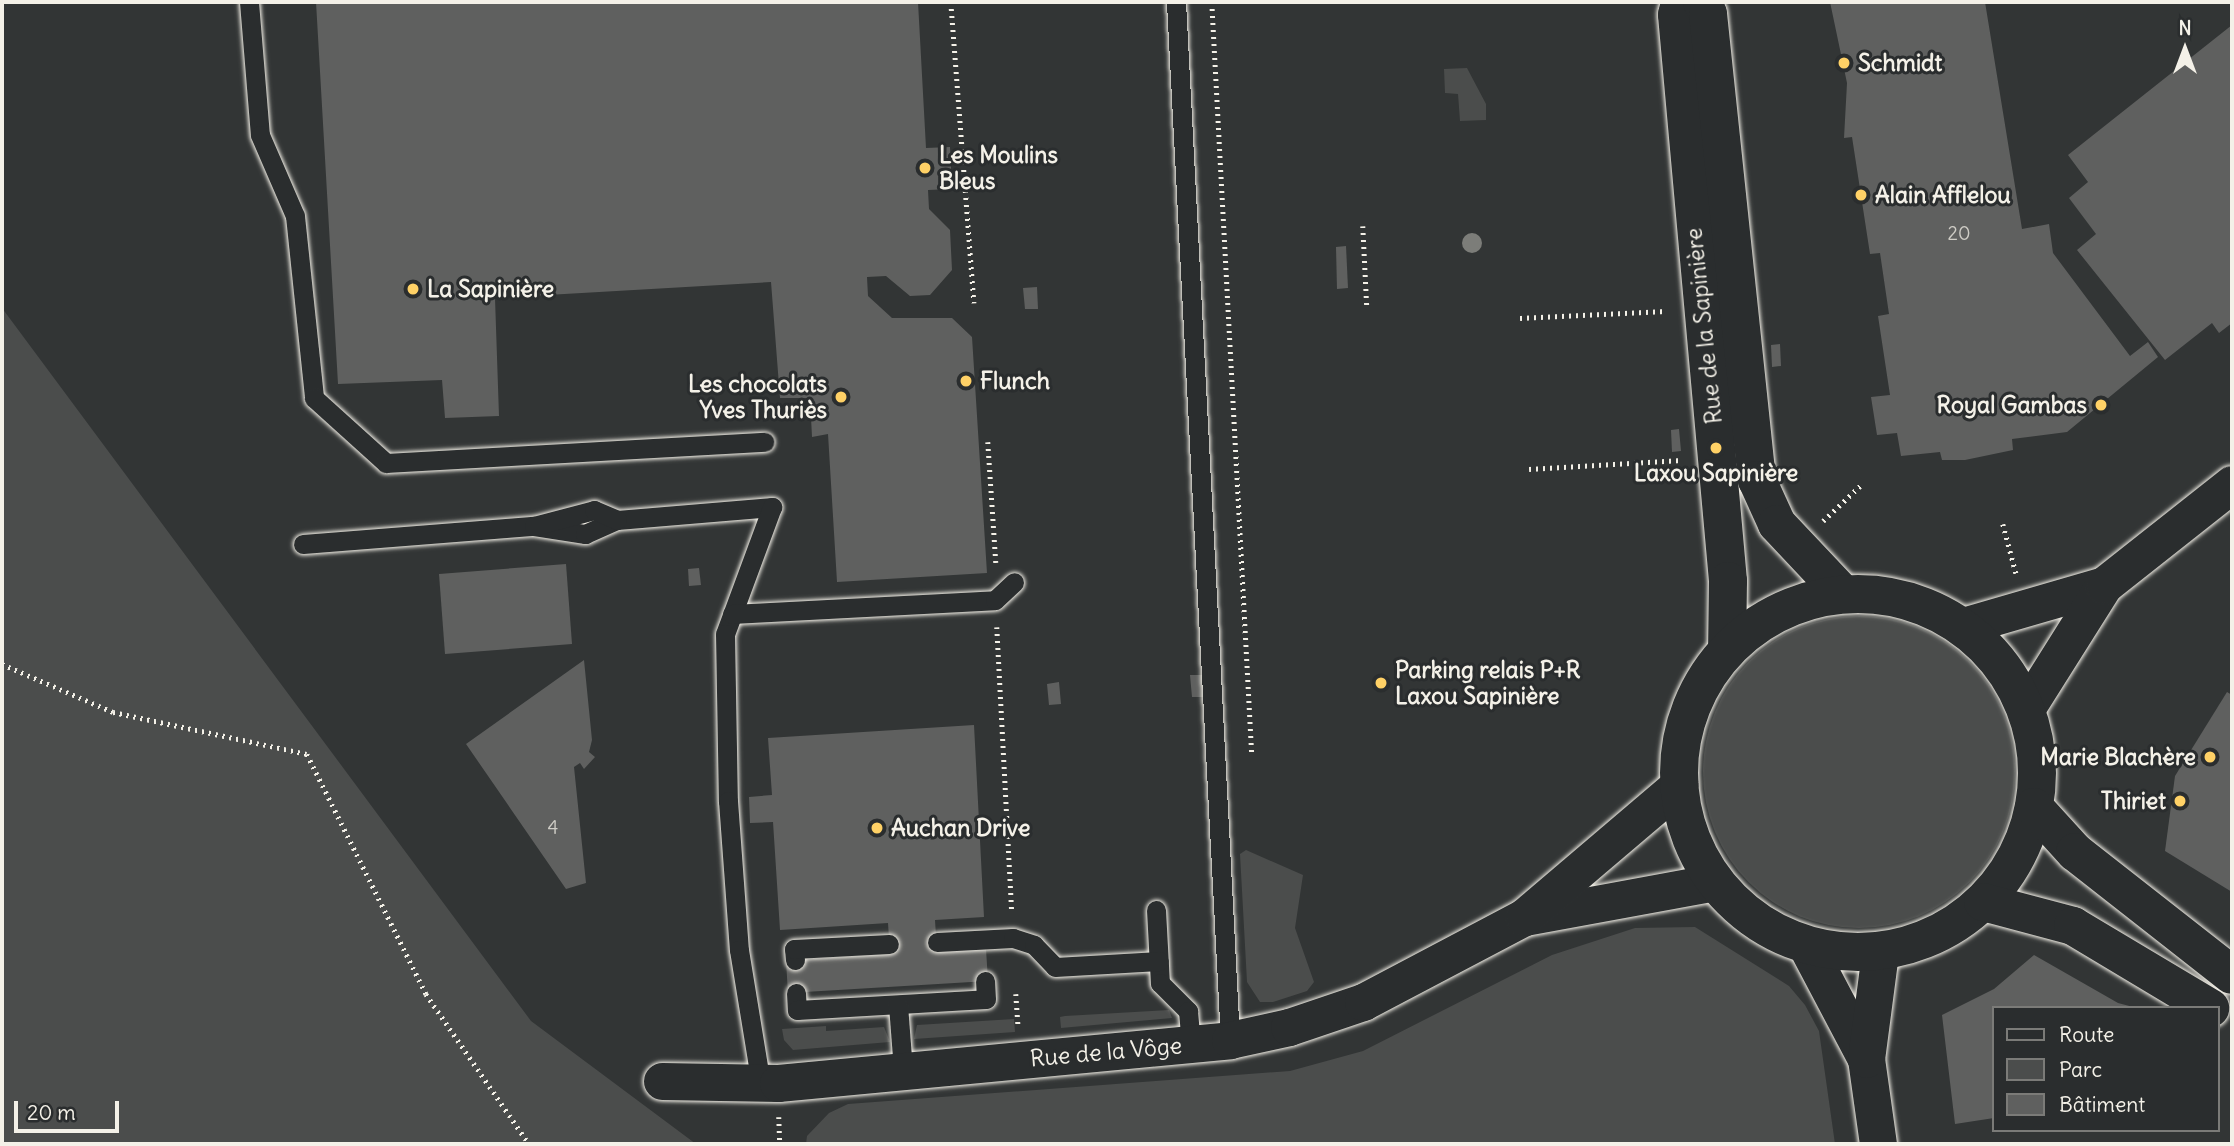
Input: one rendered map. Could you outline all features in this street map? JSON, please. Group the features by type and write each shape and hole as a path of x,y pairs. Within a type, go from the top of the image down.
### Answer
{"street":[{"name":"Rue de la Sapinière","path":"1680,2 1677,15 1728,581 1727,650"},
{"name":"Rue de la Sapinière","path":"1702,2 1708,14 1757,480 1777,524 1843,594"},
{"path":"2026,709 2104,585 2230,490"},
{"path":"1963,626 2104,585"},
{"path":"1843,594 1895,597 1963,626 1999,661 2026,709 2037,754 2034,807 2012,866 1983,902 1946,931 1880,952 1805,946 1751,917 1715,882 1690,836 1679,785 1685,728 1694,702 1727,650 1788,607 1843,594"},
{"name":"Rue de la Vôge","path":"662,1081 761,1084 1230,1040 1289,1027 1363,1002 1524,917 1679,785"},
{"path":"2034,807 2076,852 2232,975"},
{"name":"Rue de la Vôge","path":"1524,917 1715,882"},
{"path":"1983,902 2073,926 2207,1006"},
{"path":"1805,946 1866,1059"},
{"path":"1878,1144 1866,1059 1880,952"}],"lane":[{"path":"249,2 260,135 295,216 314,398 386,463 764,442"},
{"path":"1176,2 1230,1040"},
{"path":"303,544 534,526 585,534 617,520 772,507 725,634 728,801 739,950 761,1084"},
{"path":"732,614 995,600 1014,582"},
{"path":"1156,910 1160,983 1188,1011 1191,1044"},
{"path":"937,942 983,945 1013,939 1034,945 1055,967 1159,961"},
{"path":"794,960 794,949 889,944"},
{"path":"796,993 797,1010 898,1005 986,999 985,981"},
{"path":"898,1005 903,1070"}],"path":[{"path":"951,2 956,101 963,121 974,303"},
{"path":"1213,2 1252,756"},
{"path":"965,161 994,159"},
{"path":"1363,226 1367,309"},
{"path":"1520,318 1666,311 1679,315"},
{"path":"988,442 1020,1060"},
{"path":"1529,469 1690,460"},
{"path":"1814,530 1863,483"},
{"path":"2003,524 2025,607"},
{"path":"2,664 113,712 307,754 426,994 529,1144"}],"green space":[{"path":"1467,68 1486,104 1486,120 1460,121 1458,94 1445,93 1444,69"},
{"path":"2,308 531,1021 696,1144 2,1144"},
{"path":"1859,616 1889,619 1919,628 1945,643 1969,662 1988,686 2003,712 2012,742 2015,772 2012,802 2003,832 1988,858 1969,882 1945,901 1919,916 1889,925 1859,928 1829,925 1799,916 1773,901 1749,882 1730,858 1715,832 1706,802 1703,772 1706,742 1715,712 1730,686 1749,662 1773,643 1799,628 1829,619"},
{"path":"1246,850 1303,875 1295,928 1314,982 1307,991 1273,1002 1260,1002 1247,982 1240,854"},
{"path":"1695,927 1789,986 1805,1005 1819,1031 1835,1144 806,1144 807,1136 829,1113 848,1104 1290,1071 1363,1051 1552,955 1635,928"},
{"path":"1169,1010 1172,1018 1061,1028 1060,1017 1065,1016"},
{"path":"1014,1019 1015,1032 914,1039 917,1025"},
{"path":"826,1026 826,1031 884,1027 890,1042 793,1050 784,1040 782,1029"}],"building":[{"name":"La Sapinière","path":"316,2 918,2 926,148 950,147 952,189 928,190 929,209 950,230 952,270 930,295 910,296 886,276 867,277 868,296 892,318 952,318 972,337 987,573 837,582 828,434 812,437 810,398 780,398 771,282 495,298 499,416 445,418 442,380 338,384"},
{"path":"1830,2 1985,2 2022,229 2049,224 2053,253 2130,356 2148,342 2158,357 2067,432 2012,439 2013,450 1965,460 1942,460 1940,452 1901,456 1897,433 1877,435 1871,397 1890,395 1878,316 1889,314 1880,253 1870,254 1852,137 1844,138 1847,83"},
{"path":"2232,25 2232,323 2219,333 2212,323 2165,360 2077,250 2096,234 2069,198 2088,182 2068,155"},
{"path":"1346,246 1348,288 1337,289 1336,247"},
{"path":"1037,287 1038,309 1025,309 1023,288"},
{"path":"1780,344 1781,366 1772,367 1771,345"},
{"path":"1679,429 1681,451 1672,452 1671,430"},
{"path":"566,564 572,644 445,654 439,574"},
{"path":"699,568 701,585 689,586 688,569"},
{"path":"584,660 592,740 589,752 595,757 584,769 580,763 574,767 586,883 566,889 466,744"},
{"path":"1190,675 1202,675 1204,697 1192,697"},
{"path":"1059,682 1061,704 1049,705 1047,684"},
{"path":"2227,692 2232,695 2232,892 2165,851 2175,776"},
{"path":"974,725 984,917 935,920 937,952 986,949 988,981 788,993 786,961 890,954 888,923 780,930 773,822 750,823 749,797 772,795 768,738"},
{"path":"2034,955 2118,1003 2129,1006 1993,1006 1993,1118 1955,1124 1942,1015 1994,989"}],"place":[{"name":"Schmidt","path":"1844,63"},
{"name":"Les Moulins Bleus","path":"925,168"},
{"name":"Alain Afflelou","path":"1861,195"},
{"name":"La Sapinière","path":"413,289"},
{"name":"Flunch","path":"966,381"},
{"name":"Les chocolats Yves Thuriès","path":"841,397"},
{"name":"Royal Gambas","path":"2101,405"},
{"name":"Laxou Sapinière","path":"1716,448"},
{"name":"Parking relais P+R Laxou Sapinière","path":"1381,683"},
{"name":"Marie Blachère","path":"2210,757"},
{"name":"Thiriet","path":"2180,801"},
{"name":"Auchan Drive","path":"877,828"}]}
